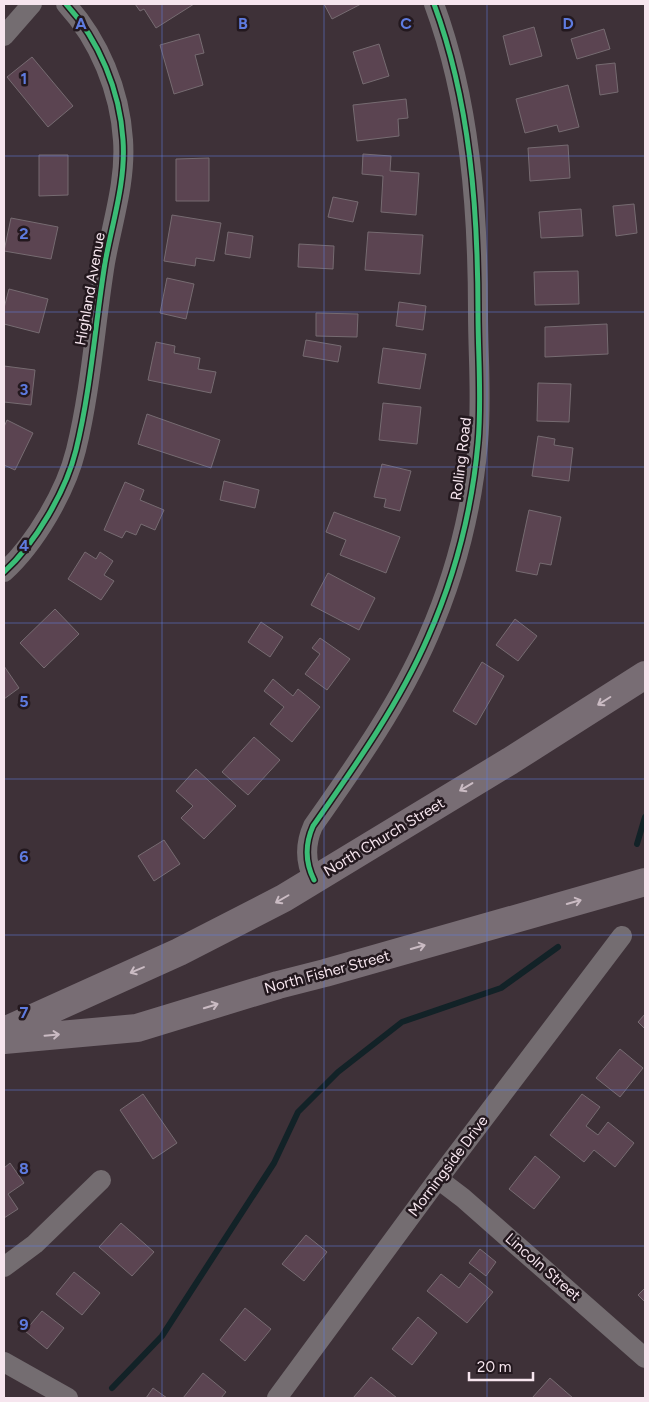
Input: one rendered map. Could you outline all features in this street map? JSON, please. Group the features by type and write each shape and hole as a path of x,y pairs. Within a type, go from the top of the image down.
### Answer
{"main road":[{"name":"North Church Street","path":"4,1031 180,952 233,926 314,880 510,761 645,675"},
{"name":"North Fisher Street","path":"4,1040 137,1028 278,985 325,974 645,882"}],"street":[{"path":"4,36 32,4"},
{"name":"Highland Avenue","path":"4,572 27,545 52,507 76,450 105,261 118,204 124,142 116,98 102,59 90,36 66,4"},
{"name":"Rolling Road","path":"314,880 306,857 308,838 313,826 358,762 412,673 445,594 463,531 472,487 478,443 480,376 478,274 472,183 455,71 434,4"},
{"name":"Morningside Drive","path":"277,1398 438,1179 622,936"},
{"name":"Lincoln Street","path":"438,1179 463,1198 645,1358"},
{"path":"4,1267 35,1244 101,1180"},
{"path":"4,1362 68,1398"}],"building":[{"path":"135,4 194,4 156,28 144,9 140,11"},
{"path":"324,4 361,4 332,19"},
{"path":"534,27 542,56 510,65 503,36"},
{"path":"604,29 610,49 577,59 571,39"},
{"path":"199,34 204,53 195,55 203,85 174,94 160,45"},
{"path":"379,44 389,76 363,84 353,52"},
{"path":"32,57 73,106 48,127 7,77"},
{"path":"615,63 618,92 600,95 596,65"},
{"path":"568,85 579,127 559,132 557,125 525,133 516,99"},
{"path":"406,99 408,118 398,119 399,136 357,141 353,105"},
{"path":"568,145 570,178 530,181 528,148"},
{"path":"363,154 391,156 390,171 419,173 416,215 381,212 383,176 362,174"},
{"path":"39,155 68,155 68,195 39,196"},
{"path":"209,158 209,201 176,201 176,159"},
{"path":"333,197 358,202 353,222 328,217"},
{"path":"634,204 637,233 616,236 613,206"},
{"path":"581,209 583,236 541,238 539,212"},
{"path":"172,215 221,223 214,261 196,258 195,266 164,261"},
{"path":"11,218 58,227 51,259 4,251"},
{"path":"228,232 253,236 250,258 225,254"},
{"path":"368,232 423,235 420,274 365,270"},
{"path":"299,244 334,246 333,269 298,267"},
{"path":"578,271 579,304 535,305 534,272"},
{"path":"167,278 194,284 186,319 160,313"},
{"path":"9,289 48,299 39,333 4,324 4,308"},
{"path":"399,302 426,306 423,330 396,326"},
{"path":"316,313 358,314 357,337 316,336"},
{"path":"607,324 608,354 545,357 545,327"},
{"path":"306,340 341,346 338,362 303,356"},
{"path":"156,342 175,346 174,353 200,358 198,369 216,372 211,393 148,380"},
{"path":"383,348 426,354 420,389 378,383"},
{"path":"4,366 35,370 31,405 4,402"},
{"path":"538,383 571,384 569,422 537,421"},
{"path":"383,403 421,407 417,444 379,440"},
{"path":"147,414 220,440 211,468 138,444"},
{"path":"7,420 33,433 15,470 4,465 4,427"},
{"path":"538,436 555,439 554,445 573,448 569,481 532,476"},
{"path":"382,464 411,471 400,511 384,507 386,499 374,497"},
{"path":"224,481 259,490 255,508 220,500"},
{"path":"125,482 144,490 140,500 164,510 155,530 141,524 136,535 126,531 122,538 104,530"},
{"path":"529,510 561,517 551,565 540,563 537,575 516,571"},
{"path":"334,512 400,537 386,573 340,555 346,540 326,532"},
{"path":"85,552 96,559 100,552 113,561 104,575 114,581 101,600 68,579"},
{"path":"328,573 375,598 359,630 311,605"},
{"path":"55,609 79,634 44,668 20,643"},
{"path":"515,619 537,636 518,661 496,645"},
{"path":"261,622 283,637 270,657 248,642"},
{"path":"320,638 350,659 327,690 305,674 320,654 312,648"},
{"path":"482,662 504,676 476,725 453,711"},
{"path":"4,666 19,688 4,699"},
{"path":"273,679 293,696 298,689 320,707 292,742 270,724 284,707 264,691"},
{"path":"254,737 280,760 248,795 222,772"},
{"path":"196,769 236,806 204,839 181,818 193,806 176,791"},
{"path":"164,840 180,864 154,881 138,856"},
{"path":"645,1014 645,1029 638,1022"},
{"path":"620,1049 643,1068 620,1097 596,1078"},
{"path":"143,1094 177,1143 153,1159 120,1110"},
{"path":"582,1094 600,1107 586,1126 598,1135 608,1122 634,1143 615,1167 594,1150 584,1162 550,1135"},
{"path":"535,1156 560,1177 534,1209 509,1189"},
{"path":"10,1163 24,1183 8,1194 18,1209 4,1218 4,1168"},
{"path":"121,1223 154,1252 132,1276 99,1247"},
{"path":"306,1235 327,1252 304,1281 282,1264"},
{"path":"480,1249 496,1262 486,1276 469,1263"},
{"path":"74,1272 100,1293 82,1315 56,1294"},
{"path":"470,1273 493,1292 467,1323 427,1291 441,1274 459,1288"},
{"path":"645,1288 645,1302 638,1295"},
{"path":"245,1308 271,1329 245,1361 220,1340"},
{"path":"42,1311 64,1328 47,1349 25,1331"},
{"path":"418,1317 437,1333 412,1365 392,1349"},
{"path":"203,1373 226,1392 221,1398 183,1398"},
{"path":"371,1377 397,1398 353,1398"},
{"path":"550,1378 573,1398 532,1398"},
{"path":"153,1388 167,1398 146,1398"}],"waterway":[{"path":"637,844 645,817"},
{"path":"112,1388 162,1336 274,1163 298,1112 338,1072 402,1022 501,988 558,947"}],"cycle path":[{"path":"4,572 27,547 48,516 65,482 76,450 89,380 105,263 118,202 122,171 123,140 121,122 106,67 78,18 66,4"},
{"path":"314,880 307,853 307,846 313,826 390,710 428,637 438,614 461,542 475,468 480,394 478,274 474,195 464,117 446,41 434,4"}]}
